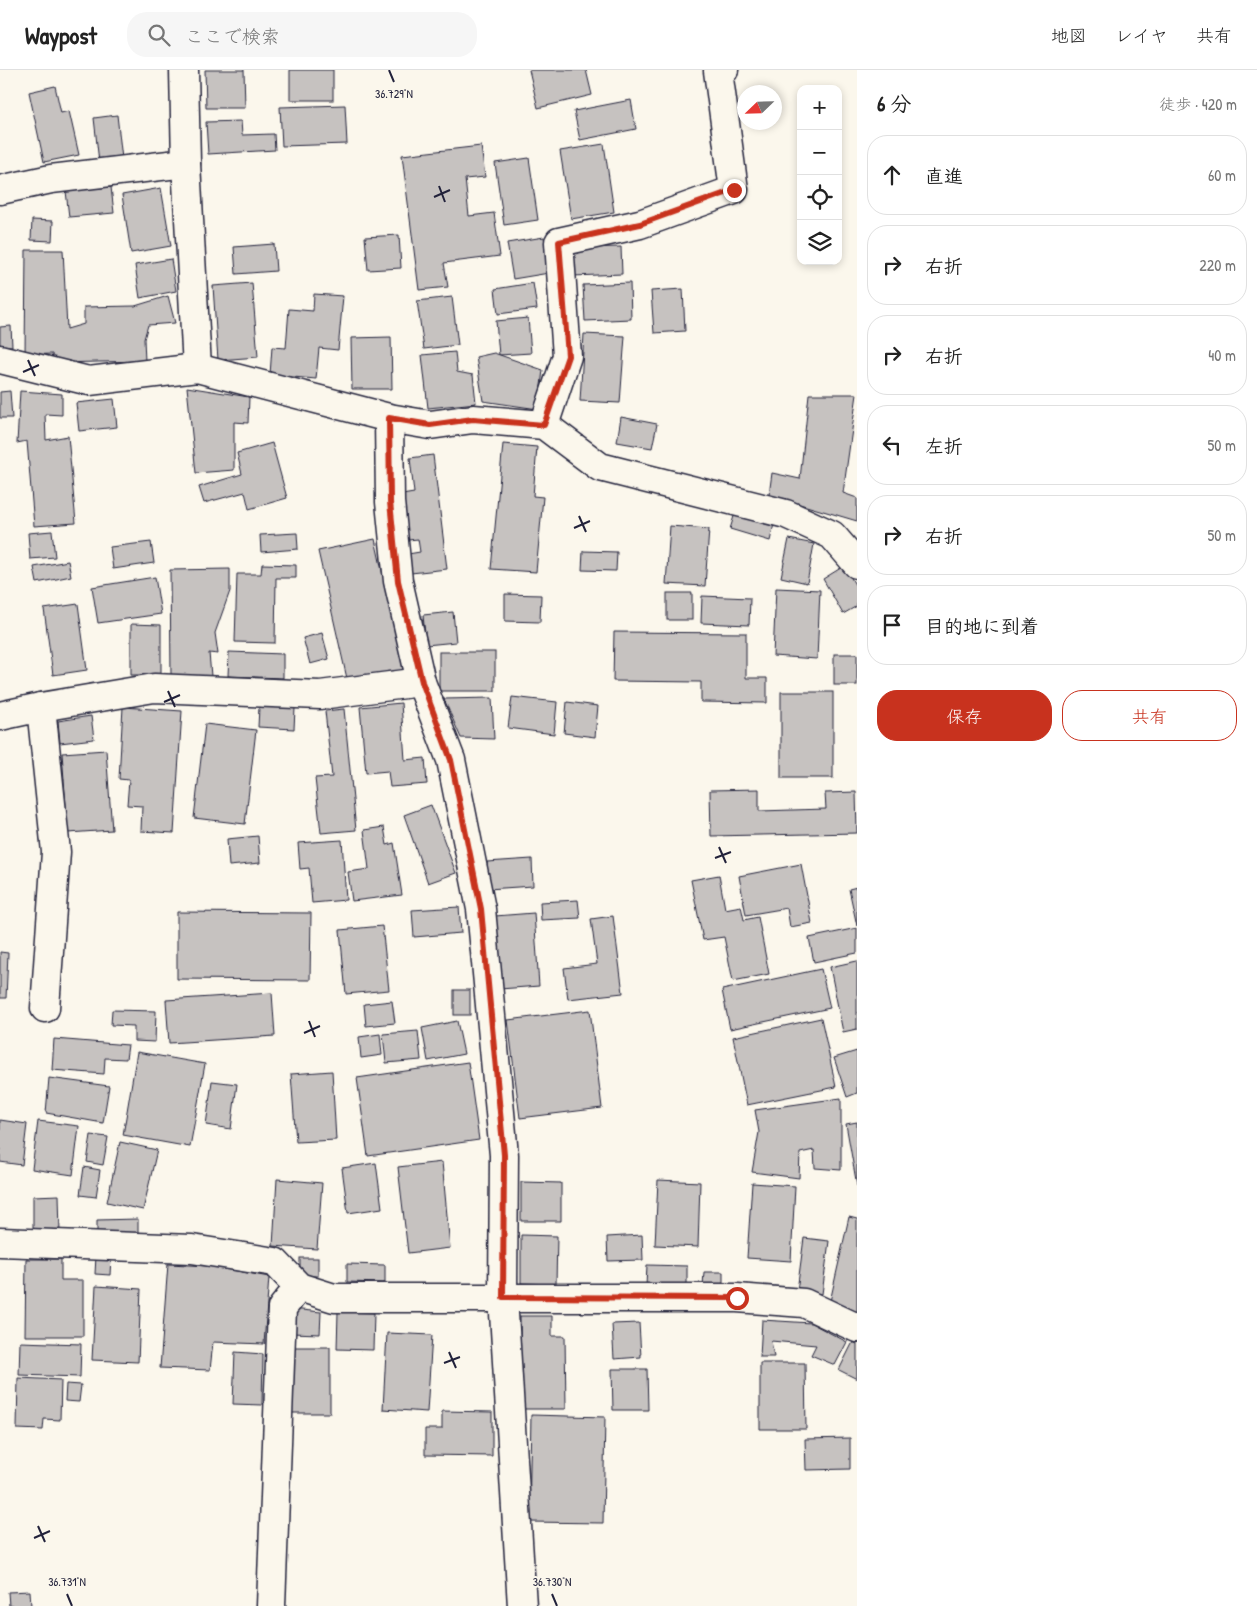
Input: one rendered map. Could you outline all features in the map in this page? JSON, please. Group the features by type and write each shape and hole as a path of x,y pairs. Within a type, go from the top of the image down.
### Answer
{"street":[{"path":"184,70 186,163 197,368"},
{"path":"544,425 568,356 559,242 640,224 734,190 718,72 724,70"},
{"path":"0,190 51,179 186,163"},
{"path":"0,359 89,381 197,368 389,418 430,425 473,419 544,425 600,467 786,514 832,535 857,564"},
{"path":"389,418 390,502 398,581 422,682 451,760 481,909 504,1155 503,1297 522,1606"},
{"path":"0,716 41,707 154,688 320,695 422,682"},
{"path":"41,707 56,852 45,1008"},
{"path":"0,1242 192,1249 275,1262 299,1287 334,1298 737,1298 804,1303 857,1328"},
{"path":"271,1606 282,1308 299,1287"}],"building":[{"path":"205,70 244,70 245,108 206,108"},
{"path":"290,70 333,70 333,100 290,100"},
{"path":"529,70 586,70 592,95 538,108"},
{"path":"55,86 61,113 69,111 79,155 44,162 29,92"},
{"path":"631,100 636,129 580,140 574,111"},
{"path":"345,105 347,144 282,146 280,107"},
{"path":"117,115 122,159 99,162 94,118"},
{"path":"241,121 242,135 274,134 275,150 208,154 206,122"},
{"path":"604,144 614,212 571,219 560,151"},
{"path":"481,146 485,177 465,179 469,216 494,213 500,256 444,263 448,287 419,290 402,155"},
{"path":"529,158 538,220 504,225 495,163"},
{"path":"111,187 114,213 69,217 66,191"},
{"path":"161,188 171,246 131,253 122,195"},
{"path":"32,220 53,221 52,241 31,240"},
{"path":"399,235 401,268 368,270 365,237"},
{"path":"544,237 549,273 513,279 507,243"},
{"path":"274,244 276,271 236,274 234,247"},
{"path":"621,247 622,274 573,276 572,248"},
{"path":"26,250 63,250 67,329 84,324 84,307 135,306 168,296 175,323 148,325 144,339 145,361 53,363 52,354 25,355"},
{"path":"171,259 176,291 140,298 135,265"},
{"path":"252,283 258,357 218,360 213,286"},
{"path":"533,283 537,309 498,314 495,289"},
{"path":"630,283 631,319 585,321 583,285"},
{"path":"683,289 685,331 654,333 651,291"},
{"path":"314,294 343,296 338,350 319,348 316,379 270,375 272,347 286,348 289,309 313,311"},
{"path":"452,297 458,345 424,349 417,301"},
{"path":"528,318 531,353 499,355 496,321"},
{"path":"11,326 12,346 0,346 0,327"},
{"path":"584,334 625,336 620,403 580,401"},
{"path":"391,337 392,389 352,389 351,338"},
{"path":"455,352 457,372 473,375 476,403 428,408 422,355"},
{"path":"494,353 543,370 538,409 483,401 476,357"},
{"path":"187,387 249,397 248,423 234,422 234,470 196,473"},
{"path":"10,391 12,418 0,418 0,392"},
{"path":"20,391 62,394 62,415 45,414 46,440 68,436 76,523 34,526 27,441 17,443"},
{"path":"809,394 857,394 843,493 857,498 857,521 769,495 772,473 800,479"},
{"path":"114,399 117,427 79,431 76,403"},
{"path":"621,417 657,424 652,448 617,442"},
{"path":"272,443 287,498 249,509 245,492 204,503 199,487 242,474 237,453"},
{"path":"503,444 537,447 533,496 543,497 536,572 491,569"},
{"path":"433,455 447,569 411,573 408,554 420,552 418,539 408,540 402,495 414,493 410,458"},
{"path":"735,513 774,524 770,541 730,529"},
{"path":"670,526 709,529 705,586 666,584"},
{"path":"52,531 55,557 30,559 28,533"},
{"path":"297,533 298,549 261,552 260,535"},
{"path":"375,539 404,671 348,683 318,551"},
{"path":"789,539 814,544 807,583 781,577"},
{"path":"151,542 154,563 113,569 110,547"},
{"path":"583,551 617,552 616,571 582,570"},
{"path":"68,561 71,576 37,583 34,567"},
{"path":"262,564 296,565 296,578 276,578 275,643 235,642 237,574 261,574"},
{"path":"844,566 857,588 857,606 843,614 823,579"},
{"path":"230,569 230,591 215,633 218,654 209,653 211,676 171,675 170,570"},
{"path":"155,577 161,614 98,623 92,587"},
{"path":"776,588 820,590 817,659 773,656"},
{"path":"667,593 692,593 692,620 667,620"},
{"path":"505,594 541,595 540,622 505,621"},
{"path":"702,596 750,598 749,625 701,623"},
{"path":"78,604 87,670 53,675 44,609"},
{"path":"453,612 456,642 426,645 423,615"},
{"path":"131,624 161,625 161,675 131,675"},
{"path":"614,632 746,633 746,678 767,678 767,703 701,702 701,682 613,681"},
{"path":"322,633 329,659 310,664 303,638"},
{"path":"229,652 283,654 283,678 228,676"},
{"path":"439,652 495,652 495,691 439,691"},
{"path":"834,654 857,654 857,685 834,685"},
{"path":"781,692 833,692 833,778 781,778"},
{"path":"512,697 557,702 554,734 508,728"},
{"path":"492,698 494,739 461,738 444,699"},
{"path":"567,702 598,706 595,737 564,733"},
{"path":"401,703 405,760 425,758 427,784 390,787 388,771 366,773 360,707"},
{"path":"123,707 182,711 174,833 141,831 142,806 127,805 129,780 119,779"},
{"path":"259,707 295,708 294,729 258,727"},
{"path":"344,709 356,830 321,833 315,778 332,777 325,711"},
{"path":"91,716 94,739 60,743 58,721"},
{"path":"205,724 256,730 245,824 194,818"},
{"path":"106,750 112,830 68,833 62,753"},
{"path":"759,789 759,811 826,809 825,793 856,792 857,833 711,836 710,790"},
{"path":"431,805 456,873 428,883 404,815"},
{"path":"384,827 387,845 394,843 402,895 352,901 348,872 369,869 364,830"},
{"path":"258,836 260,863 229,866 227,839"},
{"path":"342,840 346,900 312,903 309,868 300,869 298,843"},
{"path":"532,859 533,886 488,889 487,862"},
{"path":"801,864 812,923 790,927 787,908 746,915 739,876"},
{"path":"719,875 725,909 741,906 744,920 758,917 769,974 733,981 724,937 703,940 691,880"},
{"path":"857,887 857,926 849,889"},
{"path":"578,900 580,918 541,920 540,902"},
{"path":"459,907 461,933 414,937 412,910"},
{"path":"177,912 311,913 310,980 177,979"},
{"path":"534,913 539,986 500,989 495,916"},
{"path":"613,916 623,993 568,999 564,968 597,964 591,919"},
{"path":"382,926 389,990 346,994 340,930"},
{"path":"857,928 857,953 814,962 809,938"},
{"path":"0,952 8,953 6,998 0,998"},
{"path":"857,961 857,1029 843,1032 830,967"},
{"path":"821,969 830,1008 730,1029 722,990"},
{"path":"454,990 470,990 470,1015 454,1015"},
{"path":"272,993 275,1036 169,1043 166,1000"},
{"path":"392,1001 395,1023 366,1026 364,1004"},
{"path":"112,1010 156,1011 155,1042 134,1041 134,1026 111,1025"},
{"path":"590,1010 602,1108 520,1118 508,1020"},
{"path":"821,1018 836,1087 747,1105 733,1037"},
{"path":"457,1021 464,1054 428,1061 422,1028"},
{"path":"418,1031 421,1060 386,1063 383,1034"},
{"path":"380,1034 382,1055 361,1058 359,1037"},
{"path":"54,1039 128,1045 126,1059 105,1058 104,1074 52,1070"},
{"path":"857,1051 857,1093 847,1097 834,1058"},
{"path":"137,1052 205,1064 190,1147 123,1135"},
{"path":"468,1062 479,1140 368,1156 357,1078"},
{"path":"332,1071 336,1140 296,1142 291,1074"},
{"path":"49,1078 109,1086 103,1123 46,1113"},
{"path":"212,1081 237,1084 231,1129 206,1125"},
{"path":"841,1098 841,1170 815,1168 814,1150 800,1153 799,1178 752,1172 759,1132 755,1110"},
{"path":"0,1120 27,1124 22,1165 0,1162"},
{"path":"38,1121 79,1126 73,1175 32,1169"},
{"path":"857,1122 857,1186 846,1124"},
{"path":"91,1135 108,1137 103,1165 87,1162"},
{"path":"120,1142 157,1150 143,1210 107,1202"},
{"path":"442,1162 450,1248 408,1253 398,1167"},
{"path":"376,1163 382,1208 348,1213 342,1168"},
{"path":"84,1167 100,1170 96,1197 80,1195"},
{"path":"277,1179 322,1183 317,1249 273,1246"},
{"path":"658,1180 700,1182 698,1247 655,1245"},
{"path":"521,1182 561,1183 561,1221 521,1221"},
{"path":"752,1183 795,1186 791,1261 747,1258"},
{"path":"59,1195 60,1233 33,1234 33,1196"},
{"path":"849,1217 857,1219 857,1313 829,1306"},
{"path":"138,1219 138,1233 97,1234 97,1220"},
{"path":"521,1235 557,1236 556,1284 521,1283"},
{"path":"642,1235 643,1260 608,1261 607,1237"},
{"path":"804,1238 829,1241 822,1294 797,1291"},
{"path":"96,1256 111,1257 110,1275 95,1274"},
{"path":"300,1258 318,1258 318,1276 300,1276"},
{"path":"26,1259 61,1259 61,1280 83,1280 83,1336 25,1336"},
{"path":"168,1264 210,1266 269,1277 264,1344 213,1342 210,1370 160,1368"},
{"path":"347,1264 385,1265 385,1283 347,1282"},
{"path":"647,1265 687,1266 687,1287 646,1286"},
{"path":"704,1272 723,1272 723,1287 703,1286"},
{"path":"96,1286 141,1289 138,1362 92,1360"},
{"path":"292,1309 321,1312 320,1334 291,1333"},
{"path":"338,1312 374,1313 373,1350 337,1349"},
{"path":"520,1316 552,1316 552,1336 565,1336 566,1409 521,1409"},
{"path":"762,1320 811,1323 847,1342 835,1365 811,1355 816,1345 771,1341 774,1357 760,1357"},
{"path":"639,1323 641,1357 614,1359 612,1324"},
{"path":"387,1333 432,1335 427,1412 383,1409"},
{"path":"20,1342 81,1344 80,1377 19,1375"},
{"path":"853,1342 857,1344 857,1379 839,1370"},
{"path":"292,1347 330,1347 330,1413 292,1413"},
{"path":"235,1352 263,1354 262,1405 233,1404"},
{"path":"760,1363 805,1363 806,1429 760,1429"},
{"path":"612,1369 647,1369 648,1410 613,1410"},
{"path":"18,1378 61,1380 60,1420 44,1419 43,1430 17,1429"},
{"path":"66,1384 81,1385 79,1402 65,1401"},
{"path":"442,1411 492,1412 492,1456 425,1455 425,1429 442,1429"},
{"path":"531,1415 605,1417 603,1523 529,1522"},
{"path":"850,1438 850,1469 806,1470 805,1439"},
{"path":"30,1591 31,1606 9,1606 8,1592"}],"route":[{"path":"734,190 640,224 559,242 568,356 544,425 473,419 430,425 389,418 390,502 398,581 422,682 451,760 481,909 504,1155 503,1297 737,1298"}]}
